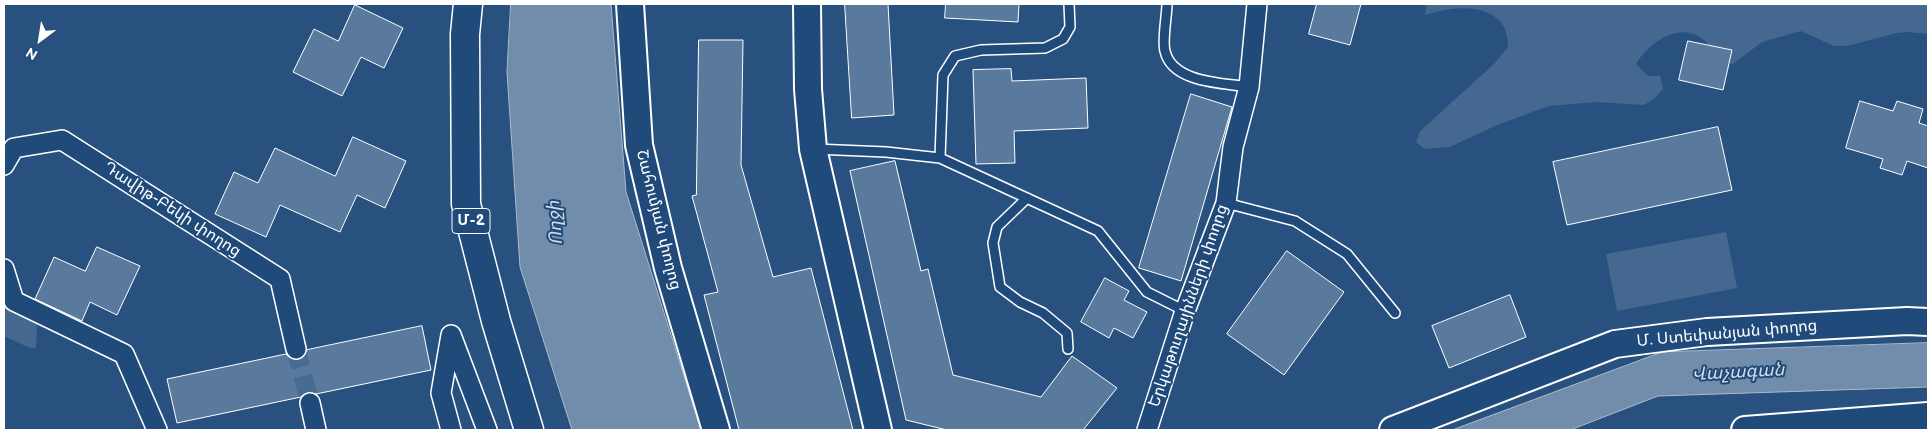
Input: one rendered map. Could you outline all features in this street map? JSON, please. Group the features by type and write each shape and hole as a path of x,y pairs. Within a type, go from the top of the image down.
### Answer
{"highway":[{"name":"Մ-2","path":"468,4 465,34 466,204 496,321 529,430"}],"street":[{"name":"Շահումյան փողոց","path":"630,4 639,145 668,268 716,430"},
{"path":"807,4 808,88 813,149 878,430"},
{"name":"Երկաթուղայինների փողոց","path":"1147,430 1185,311 1226,203 1233,147 1250,87 1257,4"},
{"name":"Դավիթ-Բեկի փողոց","path":"4,165 14,148 62,140 70,145 280,279 296,349"},
{"path":"4,269 14,301 124,354 157,430"},
{"name":"Մ. Ստեփանյան փողոց","path":"1392,430 1615,344 1707,332 1928,322"},
{"path":"451,430 442,393 451,335 487,430"},
{"path":"310,403 316,430"},
{"path":"1746,430 1928,416"}],"lane":[{"path":"940,158 943,74 955,56 981,50 1045,48 1063,39 1070,27 1069,4"},
{"path":"1167,4 1164,51 1175,69 1195,79 1250,87"},
{"path":"813,149 886,152 940,158 1098,231 1147,292 1185,311"},
{"path":"1027,198 997,227 993,243 1000,288 1020,302 1043,314 1067,333 1068,349"},
{"path":"1226,203 1296,221 1347,254 1396,313"}],"shaded area":[{"path":"1427,4 1928,4 1928,34 1897,33 1847,46 1834,46 1801,31 1762,42 1733,64 1717,57 1708,44 1695,34 1675,33 1657,42 1636,64 1648,76 1660,76 1663,89 1655,98 1644,105 1596,102 1549,106 1497,125 1450,147 1425,149 1416,142 1420,131 1494,64 1508,47 1504,27 1495,17 1486,12 1466,8 1444,10 1425,15"},
{"path":"1726,232 1737,288 1617,311 1606,254"},
{"path":"18,307 39,313 36,348 30,348 4,336 4,308"}],"water":[{"name":"Ողջի","path":"511,4 611,4 626,192 701,430 572,430 520,267 507,72"},
{"name":"Վաչագան","path":"1928,343 1928,387 1658,396 1570,430 1452,430 1662,352"}],"building":[{"path":"845,4 888,4 894,115 852,118"},
{"path":"946,4 1019,4 1018,22 945,18"},
{"path":"1317,4 1361,4 1350,45 1309,34"},
{"path":"355,5 403,28 384,68 361,57 342,96 293,72 314,29 338,41"},
{"path":"699,40 743,40 741,165 773,277 811,268 853,430 739,430 704,295 718,292 692,196 696,195"},
{"path":"1688,41 1732,50 1723,90 1679,80"},
{"path":"1011,69 1012,81 1086,78 1088,128 1014,131 1015,163 976,164 973,70"},
{"path":"1191,94 1232,107 1181,281 1139,268"},
{"path":"1860,101 1893,111 1897,101 1923,109 1919,123 1928,126 1928,168 1907,161 1902,175 1880,168 1883,159 1846,148"},
{"path":"1718,127 1732,190 1567,225 1553,162"},
{"path":"353,137 406,161 385,208 357,195 340,232 280,205 266,237 215,214 234,172 258,183 275,148 335,176"},
{"path":"895,161 921,271 928,269 953,375 1041,397 1072,356 1117,388 1083,430 947,430 906,420 850,171"},
{"path":"97,247 140,266 117,315 90,302 82,321 35,299 54,257 85,271"},
{"path":"1287,251 1344,292 1284,375 1227,334"},
{"path":"1105,278 1129,291 1124,300 1147,312 1133,338 1114,328 1109,338 1081,322"},
{"path":"1510,295 1526,337 1449,368 1432,326"},
{"path":"422,326 431,370 316,394 308,392 301,397 177,423 167,379 286,354 292,360 298,360 304,357 307,350"}],"tunnel":[{"path":"296,349 310,403"}]}
